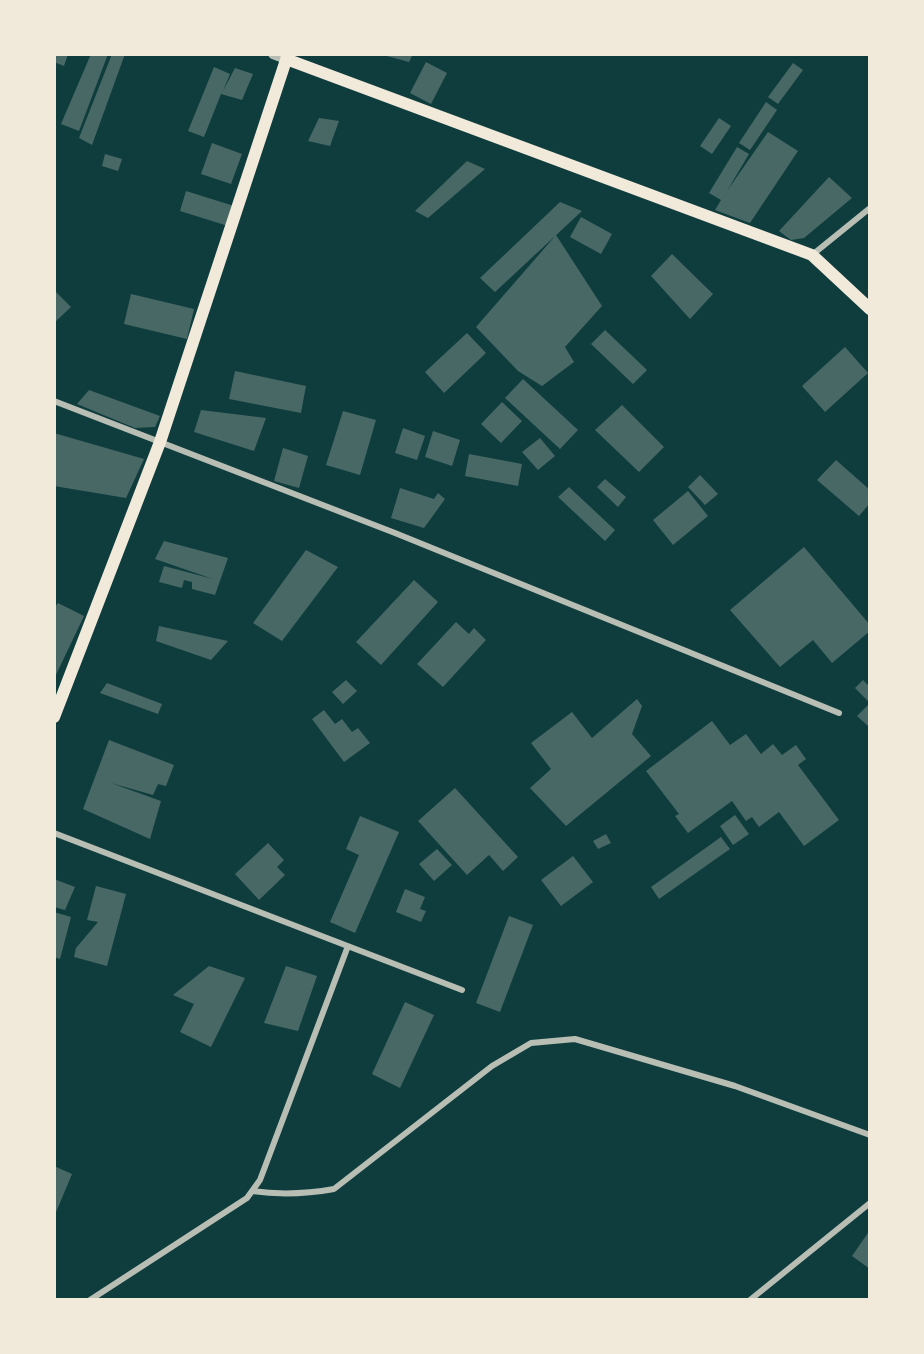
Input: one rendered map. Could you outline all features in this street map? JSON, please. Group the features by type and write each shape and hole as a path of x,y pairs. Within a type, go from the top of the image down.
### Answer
{"main road":[{"path":"54,717 160,442 287,57 812,255 870,309"}],"street":[{"path":"273,54 287,57"},
{"path":"812,255 870,208"},
{"path":"54,401 395,533 839,713"},
{"path":"54,833 462,990"},
{"path":"90,1300 247,1198 260,1180 348,946"},
{"path":"252,1191 277,1195 309,1194 334,1189 492,1065 531,1043 575,1039 735,1086 870,1135"},
{"path":"750,1300 870,1203"}],"building":[{"path":"54,54 68,54 64,66 54,62"},
{"path":"91,54 108,54 79,131 61,124"},
{"path":"112,54 125,54 92,145 79,138"},
{"path":"388,54 413,54 409,62 387,56"},
{"path":"426,62 447,73 431,104 410,93"},
{"path":"793,63 803,70 778,104 768,97"},
{"path":"214,67 230,74 223,91 235,68 253,74 242,100 221,94 204,137 188,131"},
{"path":"766,102 777,110 750,150 739,143"},
{"path":"319,118 339,121 330,146 308,141"},
{"path":"719,118 731,126 712,154 700,146"},
{"path":"768,132 798,151 750,223 715,210 721,200 709,193 737,147 749,154 727,191"},
{"path":"212,143 242,154 231,184 201,174"},
{"path":"105,154 122,159 118,171 102,166"},
{"path":"467,161 485,169 428,218 415,211"},
{"path":"829,177 852,198 804,238 791,240 779,231"},
{"path":"186,191 234,206 228,226 180,211"},
{"path":"560,202 582,211 495,292 480,278"},
{"path":"581,217 612,234 601,254 570,237"},
{"path":"556,235 602,306 565,347 574,362 542,386 518,371 476,327"},
{"path":"672,254 713,294 690,319 651,276"},
{"path":"56,292 71,307 54,323 54,295"},
{"path":"131,294 194,309 187,339 124,324"},
{"path":"605,330 647,370 633,384 591,344"},
{"path":"467,333 486,353 444,393 425,372"},
{"path":"845,347 868,373 825,412 802,386"},
{"path":"235,371 306,386 301,413 229,399"},
{"path":"523,379 578,430 560,449 505,398"},
{"path":"89,390 160,416 155,427 135,428 77,404"},
{"path":"502,402 522,421 501,443 481,424"},
{"path":"622,405 664,447 639,472 595,430"},
{"path":"201,410 266,418 254,451 194,432"},
{"path":"343,411 376,420 360,475 326,465"},
{"path":"403,428 425,436 417,460 395,453"},
{"path":"433,431 460,440 452,466 425,457"},
{"path":"54,433 144,459 126,498 54,486"},
{"path":"540,438 555,456 538,470 522,452"},
{"path":"283,448 308,456 299,488 274,481"},
{"path":"469,454 522,464 518,486 465,476"},
{"path":"836,460 870,490 870,503 859,516 817,480"},
{"path":"700,475 718,494 705,505 688,487"},
{"path":"605,479 626,497 618,507 597,487"},
{"path":"569,487 615,530 605,541 558,497"},
{"path":"400,488 434,499 438,493 445,499 424,528 391,518"},
{"path":"688,491 708,516 673,545 653,520"},
{"path":"164,541 228,558 215,595 192,589 192,582 184,580 182,588 159,582 164,566 213,579 155,559"},
{"path":"804,547 870,625 870,631 832,663 813,640 780,667 730,610"},
{"path":"306,550 338,567 282,641 253,623"},
{"path":"414,580 438,602 381,665 356,642"},
{"path":"58,603 84,616 54,679 54,608"},
{"path":"456,622 469,634 474,628 486,640 443,687 417,664"},
{"path":"159,626 228,641 211,660 156,641"},
{"path":"346,680 357,691 343,704 332,692"},
{"path":"863,680 870,687 868,701 855,688"},
{"path":"107,683 162,704 158,714 100,693"},
{"path":"637,699 642,706 632,734 651,756 566,826 530,788 551,769 531,743 572,712 592,738"},
{"path":"870,703 870,724 868,726 857,716"},
{"path":"324,710 335,724 342,719 352,732 358,728 370,743 344,762 312,719"},
{"path":"712,721 730,745 746,734 761,754 773,744 782,755 796,745 806,759 798,765 839,820 804,846 779,812 759,827 752,817 746,821 732,801 688,833 675,816 679,814 646,771"},
{"path":"109,740 174,765 166,786 158,784 153,795 111,783 161,801 150,839 83,809"},
{"path":"455,788 518,857 503,871 489,855 467,875 418,821"},
{"path":"735,815 749,834 733,845 720,826"},
{"path":"360,816 399,832 355,933 330,922 359,855 346,849"},
{"path":"606,834 611,843 598,849 593,841"},
{"path":"721,837 730,849 659,899 651,887"},
{"path":"268,843 284,860 277,867 285,875 259,900 235,874"},
{"path":"437,849 452,865 434,881 419,864"},
{"path":"573,856 593,882 561,906 541,880"},
{"path":"54,879 75,887 65,910 54,907"},
{"path":"96,886 126,894 107,966 74,957 76,948 98,922 87,920"},
{"path":"405,889 425,897 420,909 426,911 421,922 396,912"},
{"path":"54,912 71,917 60,959 54,957"},
{"path":"509,916 533,925 500,1012 476,1003"},
{"path":"209,966 245,978 211,1047 180,1032 194,1004 173,995"},
{"path":"286,966 317,976 298,1031 264,1023"},
{"path":"405,1002 434,1015 400,1088 372,1074"},
{"path":"54,1166 72,1174 54,1217"},
{"path":"870,1230 870,1269 852,1256"}]}
